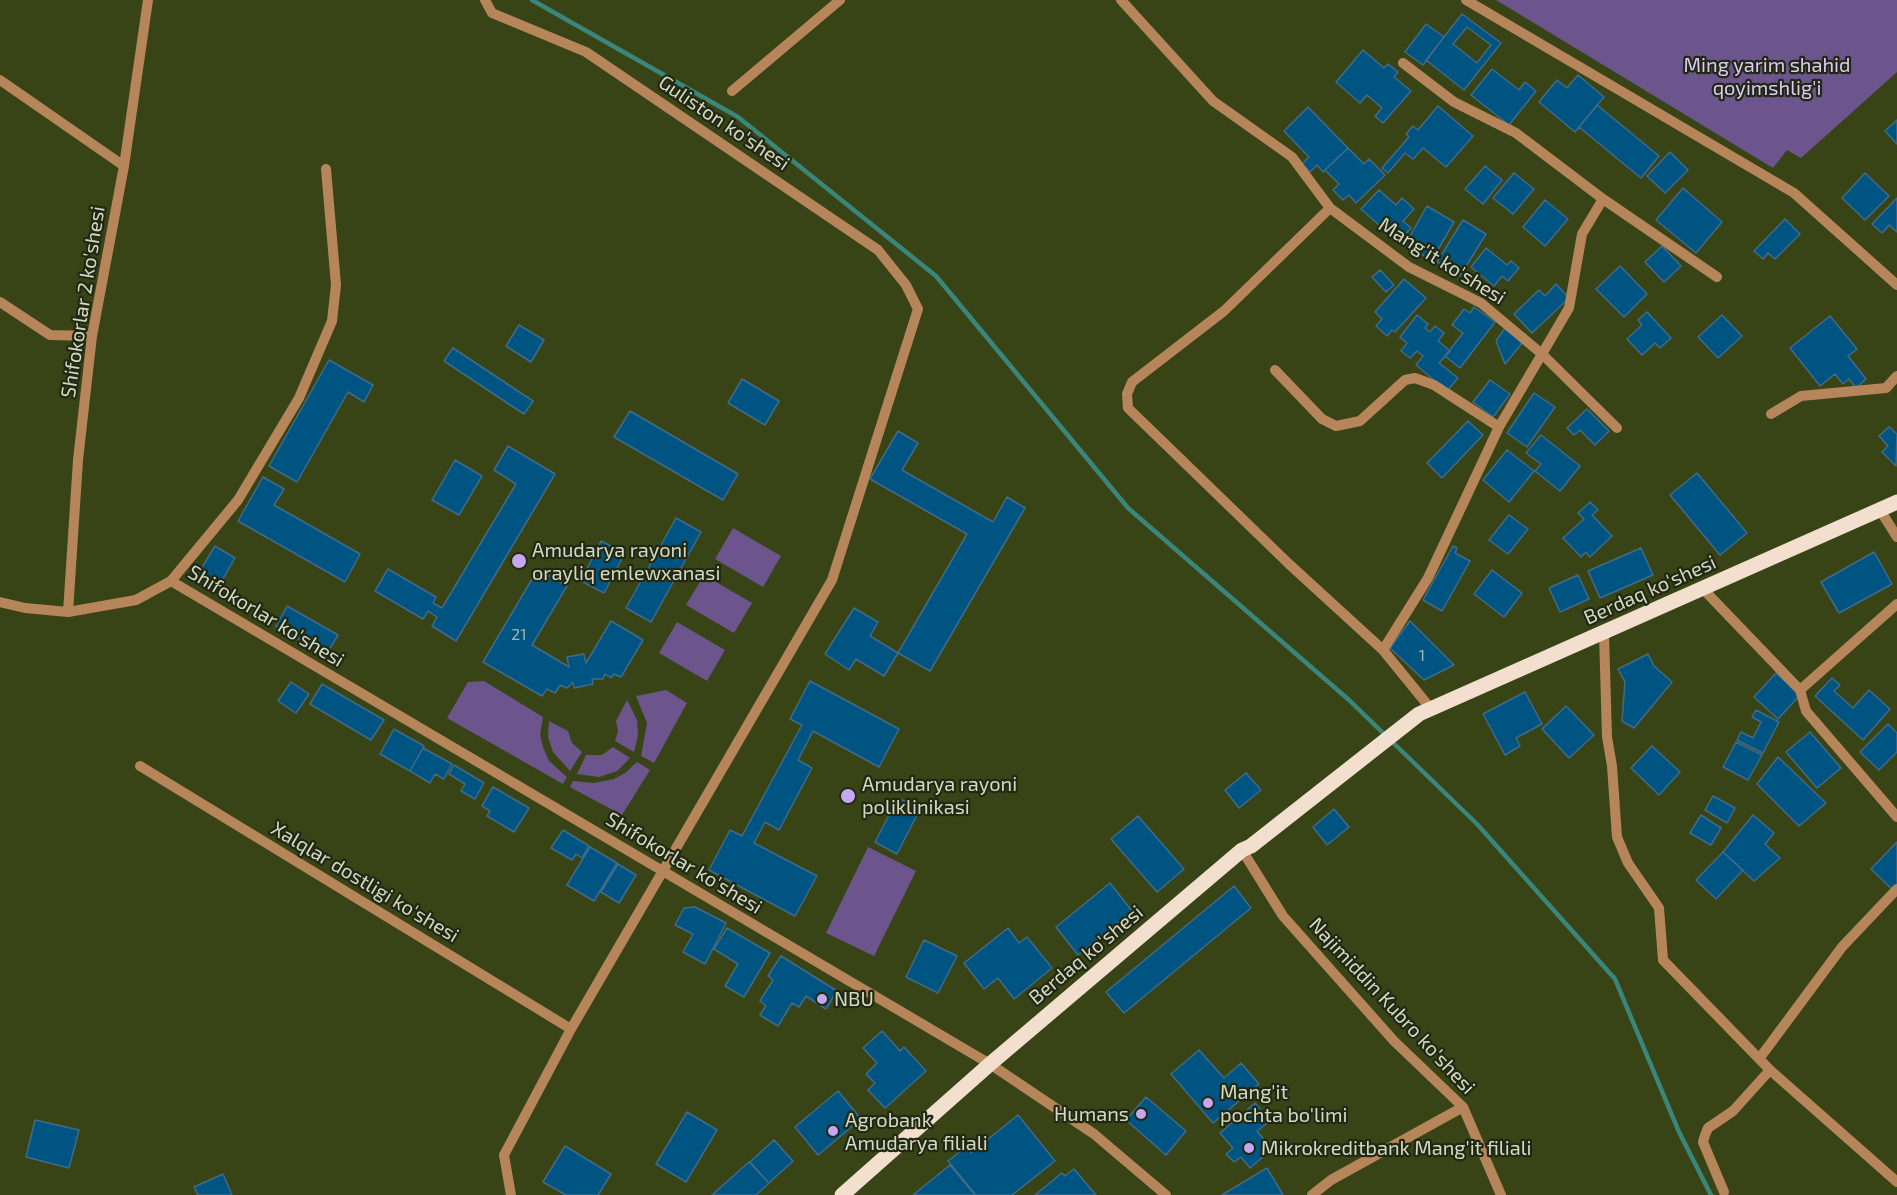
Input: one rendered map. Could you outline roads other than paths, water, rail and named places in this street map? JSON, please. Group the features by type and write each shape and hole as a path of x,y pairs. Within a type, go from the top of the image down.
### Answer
{"main road":[{"name":"Berdaq ko'shesi","path":"842,1195 990,1064 1242,850 1251,846 1425,712 1704,590 1897,502"}],"street":[{"name":"Guliston ko'shesi","path":"485,0 492,13 586,52 878,250 906,285 918,309 832,580 664,872"},
{"path":"732,92 840,0"},
{"name":"Mang'it ko'shesi","path":"1121,0 1213,101 1292,157 1330,208 1408,267 1481,303 1542,354 1617,428"},
{"path":"1466,0 1794,193 1897,285"},
{"name":"Shifokorlar 2 ko'shesi","path":"69,612 78,460 92,336 124,166 145,1"},
{"path":"1403,63 1454,102 1516,132 1603,199 1717,277"},
{"path":"0,80 124,166"},
{"path":"0,602 25,608 69,612 136,600 171,581 238,501 299,398 332,321 336,285 326,168"},
{"path":"1383,650 1428,578 1499,427 1569,308 1582,234 1603,199"},
{"path":"1330,208 1224,310 1132,382 1127,394 1128,408 1289,564 1383,650 1425,712"},
{"path":"0,303 50,335 92,336"},
{"path":"1275,370 1322,419 1336,426 1360,421 1405,380 1415,378 1434,385 1499,427"},
{"path":"1771,414 1802,396 1886,388 1897,376"},
{"path":"1880,510 1897,537"},
{"name":"Shifokorlar ko'shesi","path":"171,581 990,1064 1094,1134 1166,1195"},
{"path":"1704,590 1800,690 1806,711 1897,817"},
{"path":"1800,690 1897,604"},
{"path":"1604,634 1607,737 1612,766 1617,837 1628,863 1659,908 1664,960 1770,1070 1897,1182"},
{"name":"Xalqlar dostligi ko'shesi","path":"140,766 571,1029"},
{"name":"Najimiddin Kubro ko'shesi","path":"1242,850 1283,916 1394,1041 1463,1107 1501,1195"},
{"path":"512,1195 504,1155 571,1029 664,872"},
{"path":"1759,1059 1842,947 1897,889"},
{"path":"1724,1192 1703,1142 1705,1135 1708,1128 1733,1111 1770,1070"},
{"path":"1312,1195 1331,1180 1463,1107"}],"waterway":[{"path":"532,0 738,117 936,276 1128,508 1349,700 1477,824 1615,979 1679,1132 1711,1195"}],"place":[{"name":"Amudarya rayoni orayliq emlewxanasi","path":"519,561"},
{"name":"Amudarya rayoni poliklinikasi","path":"848,796"},
{"name":"NBU","path":"822,999"},
{"name":"Mang'it pochta bo'limi","path":"1208,1103"},
{"name":"Humans","path":"1141,1114"},
{"name":"Agrobank Amudarya filiali","path":"833,1131"},
{"name":"Mikrokreditbank Mang'it filiali","path":"1249,1148"}],"park label":[{"name":"Ming yarim shahid qoyimshlig'i","path":"1767,76"}]}
